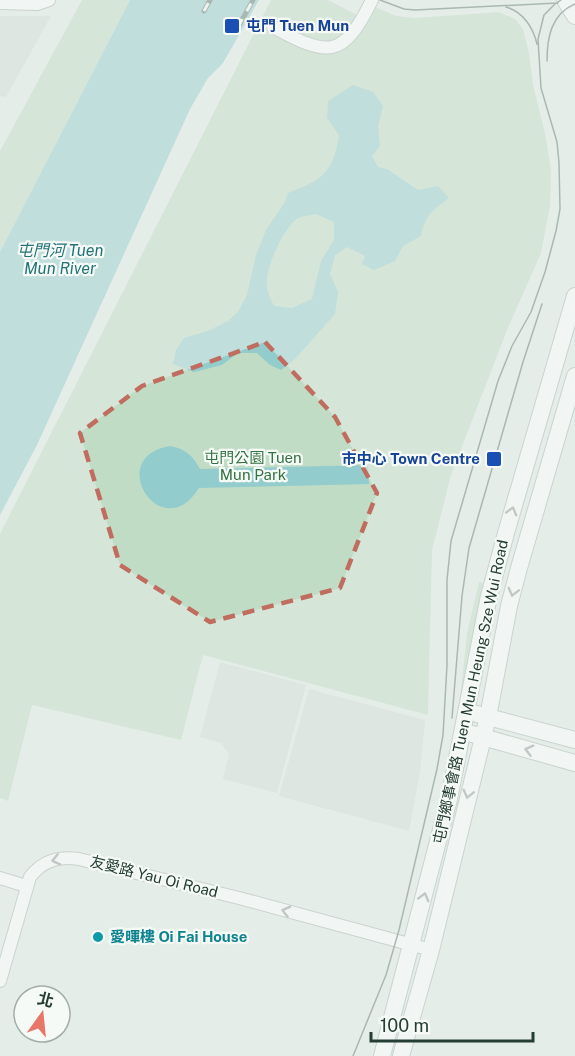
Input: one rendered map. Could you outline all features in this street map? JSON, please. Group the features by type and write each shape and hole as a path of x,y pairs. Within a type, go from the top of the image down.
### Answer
{"main road":[{"path":"565,0 575,16"},
{"name":"屯門鄉事會路 Tuen Mun Heung Sze Wui Road","path":"382,1056 449,800 480,636 503,543 575,296"},
{"name":"屯門鄉事會路 Tuen Mun Heung Sze Wui Road","path":"401,1056 488,717 509,606 575,376"},
{"path":"466,712 575,740"},
{"path":"463,732 575,763"}],"street":[{"path":"0,3 37,4 49,0"},
{"path":"273,27 307,44 320,48 334,47 347,40 372,0"},
{"name":"友愛路 Yau Oi Road","path":"0,981 26,886 36,869 60,857 79,859 239,898 430,950"},
{"path":"0,878 26,886"},
{"path":"387,938 399,953 404,975"}],"highlighted area":[{"path":"265,342 335,417 377,493 340,588 210,622 120,565 80,433 142,386"}],"shaded area":[{"path":"0,16 51,16 6,97 0,96"},
{"path":"220,662 306,685 277,793 223,779 229,754 221,743 200,737"},
{"path":"309,689 425,720 420,772 409,831 279,796"}],"green space":[{"path":"82,0 130,0 0,252 0,151"},
{"name":"屯門公園 Tuen Mun Park","path":"271,0 328,0 357,15 364,2 396,16 414,18 499,12 515,19 523,29 529,53 533,85 551,170 550,206 541,253 507,330 451,475 432,550 428,715 203,655 181,740 32,705 8,801 0,798 0,534"},
{"path":"479,582 485,584 459,709 467,634"}],"water":[{"name":"屯門河 Tuen Mun River","path":"130,0 259,0 223,63 208,78 190,109 37,445 0,515 0,252"},
{"path":"353,85 373,92 383,106 378,126 380,146 372,156 378,167 387,169 418,190 438,186 449,198 430,214 421,236 403,246 395,261 374,270 362,264 365,256 347,247 335,255 330,274 338,292 335,314 295,359 281,370 270,365 257,353 238,353 222,365 194,372 173,364 176,350 184,338 208,331 228,321 238,312 247,295 256,255 266,230 285,202 288,193 317,179 334,158 339,135 327,118 328,101","holes":["316,214 334,222 334,240 321,261 312,299 292,308 274,306 268,291 268,273 277,247 287,229 298,218"]},
{"path":"170,446 188,454 200,469 368,465 369,484 199,488 184,504 169,508 156,504 146,494 140,480 141,466 150,453"}],"tram line":[{"path":"380,0 404,9 415,10 558,3"},
{"path":"353,1056 386,975 399,930 437,769 443,735 447,665 447,580 451,541 498,381 512,346 531,312 556,231 560,209 559,163 557,142 541,88 538,39 544,15 561,0"},
{"path":"547,61 552,28 560,14 575,4"},
{"path":"506,7 522,16 533,32 537,44"},
{"path":"452,718 462,596 469,548 542,304"}],"railway":[{"path":"204,11 210,0"},
{"path":"238,27 253,0"}],"place":[{"name":"屯門 Tuen Mun","path":"232,26"},
{"name":"市中心 Town Centre","path":"494,459"},
{"name":"愛暉樓 Oi Fai House","path":"98,937"}]}
